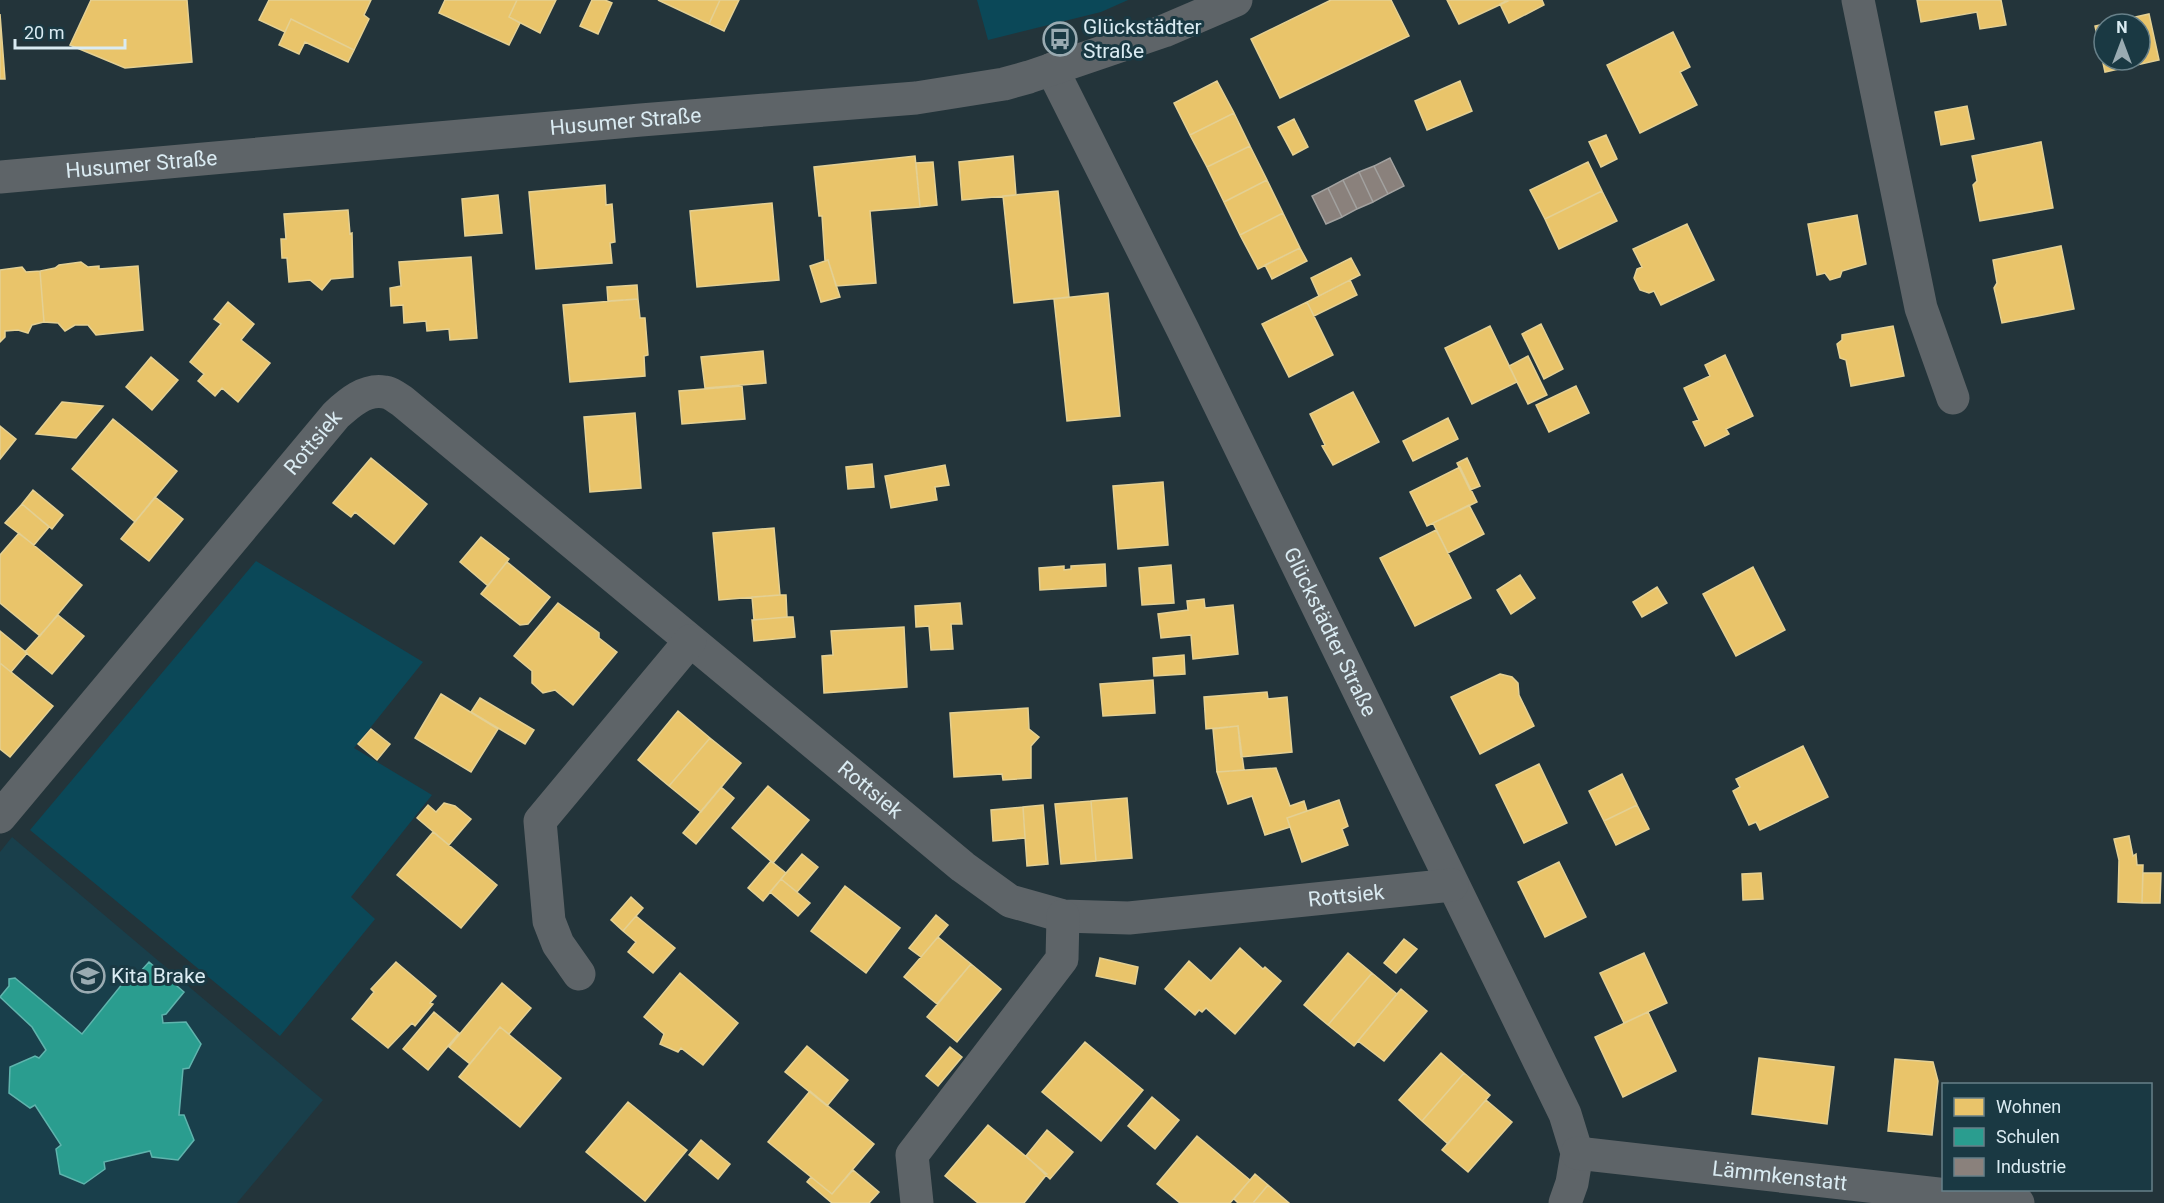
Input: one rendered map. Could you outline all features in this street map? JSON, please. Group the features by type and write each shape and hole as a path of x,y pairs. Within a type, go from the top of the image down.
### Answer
{"street":[{"path":"1858,0 1921,308 1953,398"},
{"name":"Husumer Straße","path":"0,177 916,98 1004,84 1164,31 1229,2"},
{"name":"Glückstädter Straße","path":"1052,69 1187,339 1565,1114 1577,1154 1572,1183 1565,1203"},
{"name":"Rottsiek","path":"0,816 336,415 350,401 369,393 385,392 402,401 963,867 1010,901 1063,916 1129,918 1452,885"},
{"path":"579,974 558,944 549,921 540,821 690,641"},
{"path":"917,1203 912,1155 1062,959 1063,916"},
{"name":"Lämmkenstatt","path":"1577,1154 2018,1203"}],"shaded area":[{"path":"977,0 1128,0 1101,12 988,40"},
{"path":"256,561 423,662 354,748 432,795 351,897 375,919 280,1036 30,830"},
{"name":"Kita Brake","path":"12,837 323,1100 237,1203 0,1203 0,852"}],"building: Wohnen":[{"path":"91,0 187,0 192,62 125,68 70,45"},
{"path":"269,0 371,0 364,15 369,19 354,50 291,19 285,32 259,20"},
{"path":"445,0 517,0 509,17 520,23 509,45 439,13"},
{"path":"517,0 556,0 540,33 509,17"},
{"path":"592,0 605,0 612,3 598,34 580,26"},
{"path":"658,0 720,0 709,24"},
{"path":"720,0 739,0 724,31 709,24"},
{"path":"1331,0 1391,0 1409,36 1280,98 1251,39"},
{"path":"1447,0 1508,0 1508,1 1459,24"},
{"path":"1508,0 1542,0 1544,5 1509,23 1500,4"},
{"path":"1917,0 2001,0 2006,25 1980,29 1977,12 1921,22"},
{"path":"0,14 5,79 0,79"},
{"path":"291,19 354,50 348,62 305,42 299,54 279,45"},
{"path":"2152,28 2159,60 2152,62"},
{"path":"1673,32 1690,67 1680,72 1697,105 1640,133 1607,65"},
{"path":"1217,81 1234,113 1190,135 1174,103"},
{"path":"1460,81 1472,111 1427,130 1415,101"},
{"path":"1967,106 1974,139 1941,145 1935,112"},
{"path":"1234,113 1250,146 1207,167 1190,135"},
{"path":"1294,119 1308,147 1293,155 1278,127"},
{"path":"1606,135 1617,159 1601,167 1589,142"},
{"path":"2041,142 2053,208 1980,221 1973,185 1977,181 1972,156"},
{"path":"1250,146 1267,180 1224,202 1207,167"},
{"path":"915,156 920,207 870,211 876,283 836,286 828,260 825,261 822,216 819,216 814,167"},
{"path":"1013,156 1016,195 962,200 959,162"},
{"path":"933,162 937,205 920,207 916,163"},
{"path":"1588,162 1602,191 1545,219 1530,190"},
{"path":"1267,180 1283,213 1240,235 1224,202"},
{"path":"605,185 606,205 612,204 615,242 610,243 612,263 536,269 529,192"},
{"path":"1058,191 1069,297 1014,303 1003,196"},
{"path":"1602,191 1617,221 1559,249 1545,219"},
{"path":"498,195 502,233 465,236 462,199"},
{"path":"772,203 779,280 697,287 690,211"},
{"path":"348,210 350,234 352,233 353,277 331,279 322,290 310,280 289,282 287,258 282,258 281,239 286,239 284,214"},
{"path":"1283,213 1300,248 1258,269 1240,235"},
{"path":"1857,215 1866,264 1842,271 1840,277 1830,280 1825,273 1817,275 1808,224"},
{"path":"1687,224 1714,280 1661,305 1654,291 1649,293 1640,290 1634,278 1637,269 1642,267 1633,249"},
{"path":"2061,246 2074,309 2002,323 1994,288 1997,283 1993,260"},
{"path":"1300,248 1307,261 1272,279 1265,265"},
{"path":"471,257 477,338 450,340 449,329 427,331 426,321 404,323 403,305 391,306 390,288 401,286 399,262"},
{"path":"1351,258 1360,275 1319,296 1311,278"},
{"path":"828,260 840,297 821,302 810,266"},
{"path":"81,262 88,267 99,266 99,269 138,266 143,330 96,335 88,325 75,325 65,331 58,323 44,322 40,271"},
{"path":"22,267 26,272 40,271 44,322 32,325 28,333 18,330 5,331 5,337 0,342 0,270"},
{"path":"1350,280 1357,295 1314,316 1307,302"},
{"path":"637,285 638,299 608,301 607,287"},
{"path":"1108,293 1120,416 1067,421 1054,299"},
{"path":"638,299 640,318 645,318 648,355 644,356 645,376 570,382 563,305"},
{"path":"228,302 254,324 241,340 270,363 238,402 222,388 215,396 198,381 204,374 190,362 221,324 214,319"},
{"path":"1307,302 1333,355 1289,377 1262,324"},
{"path":"1541,324 1563,369 1544,379 1522,334"},
{"path":"1490,326 1517,382 1472,404 1445,348"},
{"path":"1893,326 1904,376 1851,386 1846,360 1840,358 1837,344 1842,340 1842,335"},
{"path":"763,351 766,383 705,388 701,357"},
{"path":"1725,355 1753,416 1726,429 1729,434 1705,446 1693,422 1699,420 1684,388 1710,376 1705,365"},
{"path":"1528,356 1547,395 1528,404 1509,366"},
{"path":"151,357 178,380 152,410 126,387"},
{"path":"742,386 745,419 682,424 679,391"},
{"path":"1576,386 1589,413 1549,432 1536,405"},
{"path":"1353,392 1379,442 1333,465 1322,446 1325,445 1310,414"},
{"path":"62,402 103,406 76,438 36,434"},
{"path":"635,413 641,488 590,492 584,417"},
{"path":"1448,418 1458,439 1413,461 1403,441"},
{"path":"113,419 177,471 135,522 72,469"},
{"path":"0,426 16,439 0,459"},
{"path":"371,458 427,504 394,544 355,512 351,517 333,503"},
{"path":"1467,458 1480,486 1470,490 1457,463"},
{"path":"872,464 874,487 848,489 846,467"},
{"path":"945,465 949,485 935,487 937,500 891,508 885,476"},
{"path":"1460,467 1477,502 1427,526 1410,492"},
{"path":"1163,482 1168,545 1118,549 1113,486"},
{"path":"33,490 63,515 52,529 22,504"},
{"path":"155,497 183,519 149,561 121,539"},
{"path":"22,504 49,527 34,545 5,523"},
{"path":"1469,505 1484,534 1448,553 1433,523"},
{"path":"774,528 780,595 719,600 713,533"},
{"path":"1436,530 1471,598 1415,626 1380,558"},
{"path":"19,533 82,585 40,636 0,603 0,555"},
{"path":"481,537 509,559 488,586 460,562"},
{"path":"507,562 550,597 528,624 520,625 481,594"},
{"path":"1105,564 1106,586 1040,590 1039,568 1064,566 1064,570 1071,569 1071,566"},
{"path":"1171,565 1174,603 1142,605 1139,568"},
{"path":"1753,567 1785,630 1736,656 1703,594"},
{"path":"1520,575 1535,598 1511,614 1497,590"},
{"path":"1657,587 1667,603 1642,617 1633,602"},
{"path":"786,595 787,617 754,620 752,597"},
{"path":"1204,599 1205,608 1233,605 1238,654 1193,659 1191,635 1161,638 1158,614 1188,610 1187,601"},
{"path":"558,603 599,633 599,638 617,652 573,705 555,690 543,693 532,683 532,671 514,656"},
{"path":"960,603 962,624 951,624 953,649 931,650 929,626 916,627 915,606"},
{"path":"58,615 84,636 52,674 25,652"},
{"path":"793,617 795,637 754,641 752,620"},
{"path":"904,627 907,687 824,693 822,656 833,655 831,631"},
{"path":"0,631 27,653 11,672 0,663"},
{"path":"1184,655 1185,674 1154,676 1153,658"},
{"path":"0,663 53,706 10,757 0,749"},
{"path":"1500,674 1512,677 1518,683 1519,695 1534,726 1480,754 1451,697"},
{"path":"1153,680 1155,713 1103,716 1100,684"},
{"path":"1267,692 1268,699 1287,697 1292,752 1241,757 1238,726 1206,729 1204,697"},
{"path":"441,694 498,729 471,772 415,738"},
{"path":"480,698 534,730 525,744 471,712"},
{"path":"1028,708 1029,729 1039,737 1031,746 1031,778 1003,780 1002,774 954,777 950,713"},
{"path":"678,711 710,738 669,786 638,760"},
{"path":"1238,726 1244,770 1217,772 1213,729"},
{"path":"371,729 390,744 377,760 358,744"},
{"path":"710,738 741,763 701,812 669,786"},
{"path":"1803,746 1828,797 1760,830 1756,822 1749,825 1733,791 1740,787 1736,779"},
{"path":"1539,764 1567,823 1524,843 1496,785"},
{"path":"1276,768 1290,806 1304,801 1307,811 1287,818 1290,827 1265,835 1252,796 1228,804 1217,772"},
{"path":"1622,774 1637,805 1604,821 1589,791"},
{"path":"768,786 809,820 773,863 732,828"},
{"path":"721,787 734,798 696,844 683,833"},
{"path":"1127,798 1132,858 1096,861 1091,801"},
{"path":"1339,800 1348,826 1342,829 1348,845 1302,862 1287,818"},
{"path":"1091,801 1096,861 1061,864 1055,804"},
{"path":"444,803 455,806 471,819 449,845 417,818 428,805 436,812"},
{"path":"1043,805 1048,864 1027,866 1023,807"},
{"path":"1637,805 1649,829 1616,845 1604,821"},
{"path":"1023,807 1025,838 993,841 991,810"},
{"path":"433,832 497,885 461,928 397,875"},
{"path":"2129,836 2133,856 2136,854 2137,865 2143,865 2142,903 2118,902 2119,860 2114,839"},
{"path":"802,854 818,867 797,892 781,879"},
{"path":"771,861 786,873 763,901 748,888"},
{"path":"1559,862 1586,917 1545,937 1518,882"},
{"path":"1761,873 1763,899 1743,900 1742,874"},
{"path":"2143,873 2161,873 2160,903 2142,903"},
{"path":"781,879 810,903 798,916 770,892"},
{"path":"845,886 900,928 866,973 811,931"},
{"path":"631,897 643,908 623,931 611,920"},
{"path":"936,915 948,925 921,957 909,948"},
{"path":"636,916 675,948 653,973 628,952 636,942 623,931"},
{"path":"938,937 971,964 937,1004 904,977"},
{"path":"1404,939 1417,949 1396,973 1384,963"},
{"path":"1240,948 1263,969 1265,967 1281,981 1235,1034 1206,1008 1202,1012 1199,1010 1195,1015 1165,989 1189,961 1211,981"},
{"path":"1348,953 1372,973 1328,1025 1304,1005"},
{"path":"1644,953 1667,1003 1624,1023 1600,973"},
{"path":"1100,958 1138,967 1135,984 1096,976"},
{"path":"396,962 436,996 430,1003 433,1004 415,1026 412,1023 388,1048 352,1019 374,992 371,989"},
{"path":"971,964 1001,989 957,1042 927,1017"},
{"path":"680,973 738,1023 703,1065 681,1048 678,1052 660,1044 664,1034 644,1017"},
{"path":"1372,973 1397,994 1354,1046 1328,1025"},
{"path":"502,983 531,1008 509,1034 500,1027 470,1064 449,1047"},
{"path":"1401,989 1427,1011 1384,1061 1358,1041"},
{"path":"434,1012 459,1033 428,1070 403,1049"},
{"path":"1648,1012 1676,1071 1623,1097 1595,1037"},
{"path":"500,1027 561,1078 520,1127 459,1077"},
{"path":"1085,1042 1143,1090 1101,1141 1042,1092"},
{"path":"807,1046 848,1080 827,1106 785,1072"},
{"path":"950,1047 962,1057 938,1086 926,1076"},
{"path":"1441,1053 1464,1073 1422,1121 1399,1100"},
{"path":"1759,1058 1834,1067 1827,1124 1752,1114"},
{"path":"1895,1059 1933,1062 1938,1081 1932,1135 1888,1131"},
{"path":"1464,1073 1490,1095 1448,1144 1422,1121"},
{"path":"810,1091 874,1144 832,1194 768,1142"},
{"path":"1152,1097 1179,1120 1155,1149 1128,1126"},
{"path":"1486,1100 1512,1122 1468,1172 1442,1150"},
{"path":"628,1102 687,1150 645,1201 586,1152"},
{"path":"988,1125 1047,1174 1024,1203 978,1203 945,1176"},
{"path":"1047,1130 1073,1152 1050,1179 1026,1156"},
{"path":"1197,1136 1250,1180 1230,1203 1180,1203 1157,1184"},
{"path":"701,1140 730,1164 718,1179 689,1155"},
{"path":"853,1170 879,1192 869,1203 832,1203 807,1182 811,1177 832,1194"},
{"path":"1255,1174 1268,1185 1253,1203 1238,1203 1234,1199"},
{"path":"1268,1185 1289,1203 1253,1203"}],"building: Schulen":[{"path":"149,962 184,992 166,1014 162,1015 163,1023 186,1022 201,1044 189,1068 183,1069 179,1115 184,1115 194,1140 178,1160 152,1157 150,1151 104,1162 105,1169 84,1184 60,1174 56,1149 61,1145 35,1105 30,1108 9,1093 10,1067 35,1056 39,1058 46,1050 32,1027 0,997 9,986 9,979 15,978 82,1034 127,978 131,982"}],"building: Industrie":[{"path":"1390,158 1404,186 1388,194 1374,166"},
{"path":"1374,166 1388,194 1373,202 1359,172"},
{"path":"1359,172 1373,202 1357,209 1343,180"},
{"path":"1343,180 1357,209 1342,217 1328,188"},
{"path":"1328,188 1342,217 1326,224 1312,196"}],"place":[{"name":"Glückstädter Straße","path":"1060,39"},
{"name":"Kita Brake","path":"88,976"}]}
